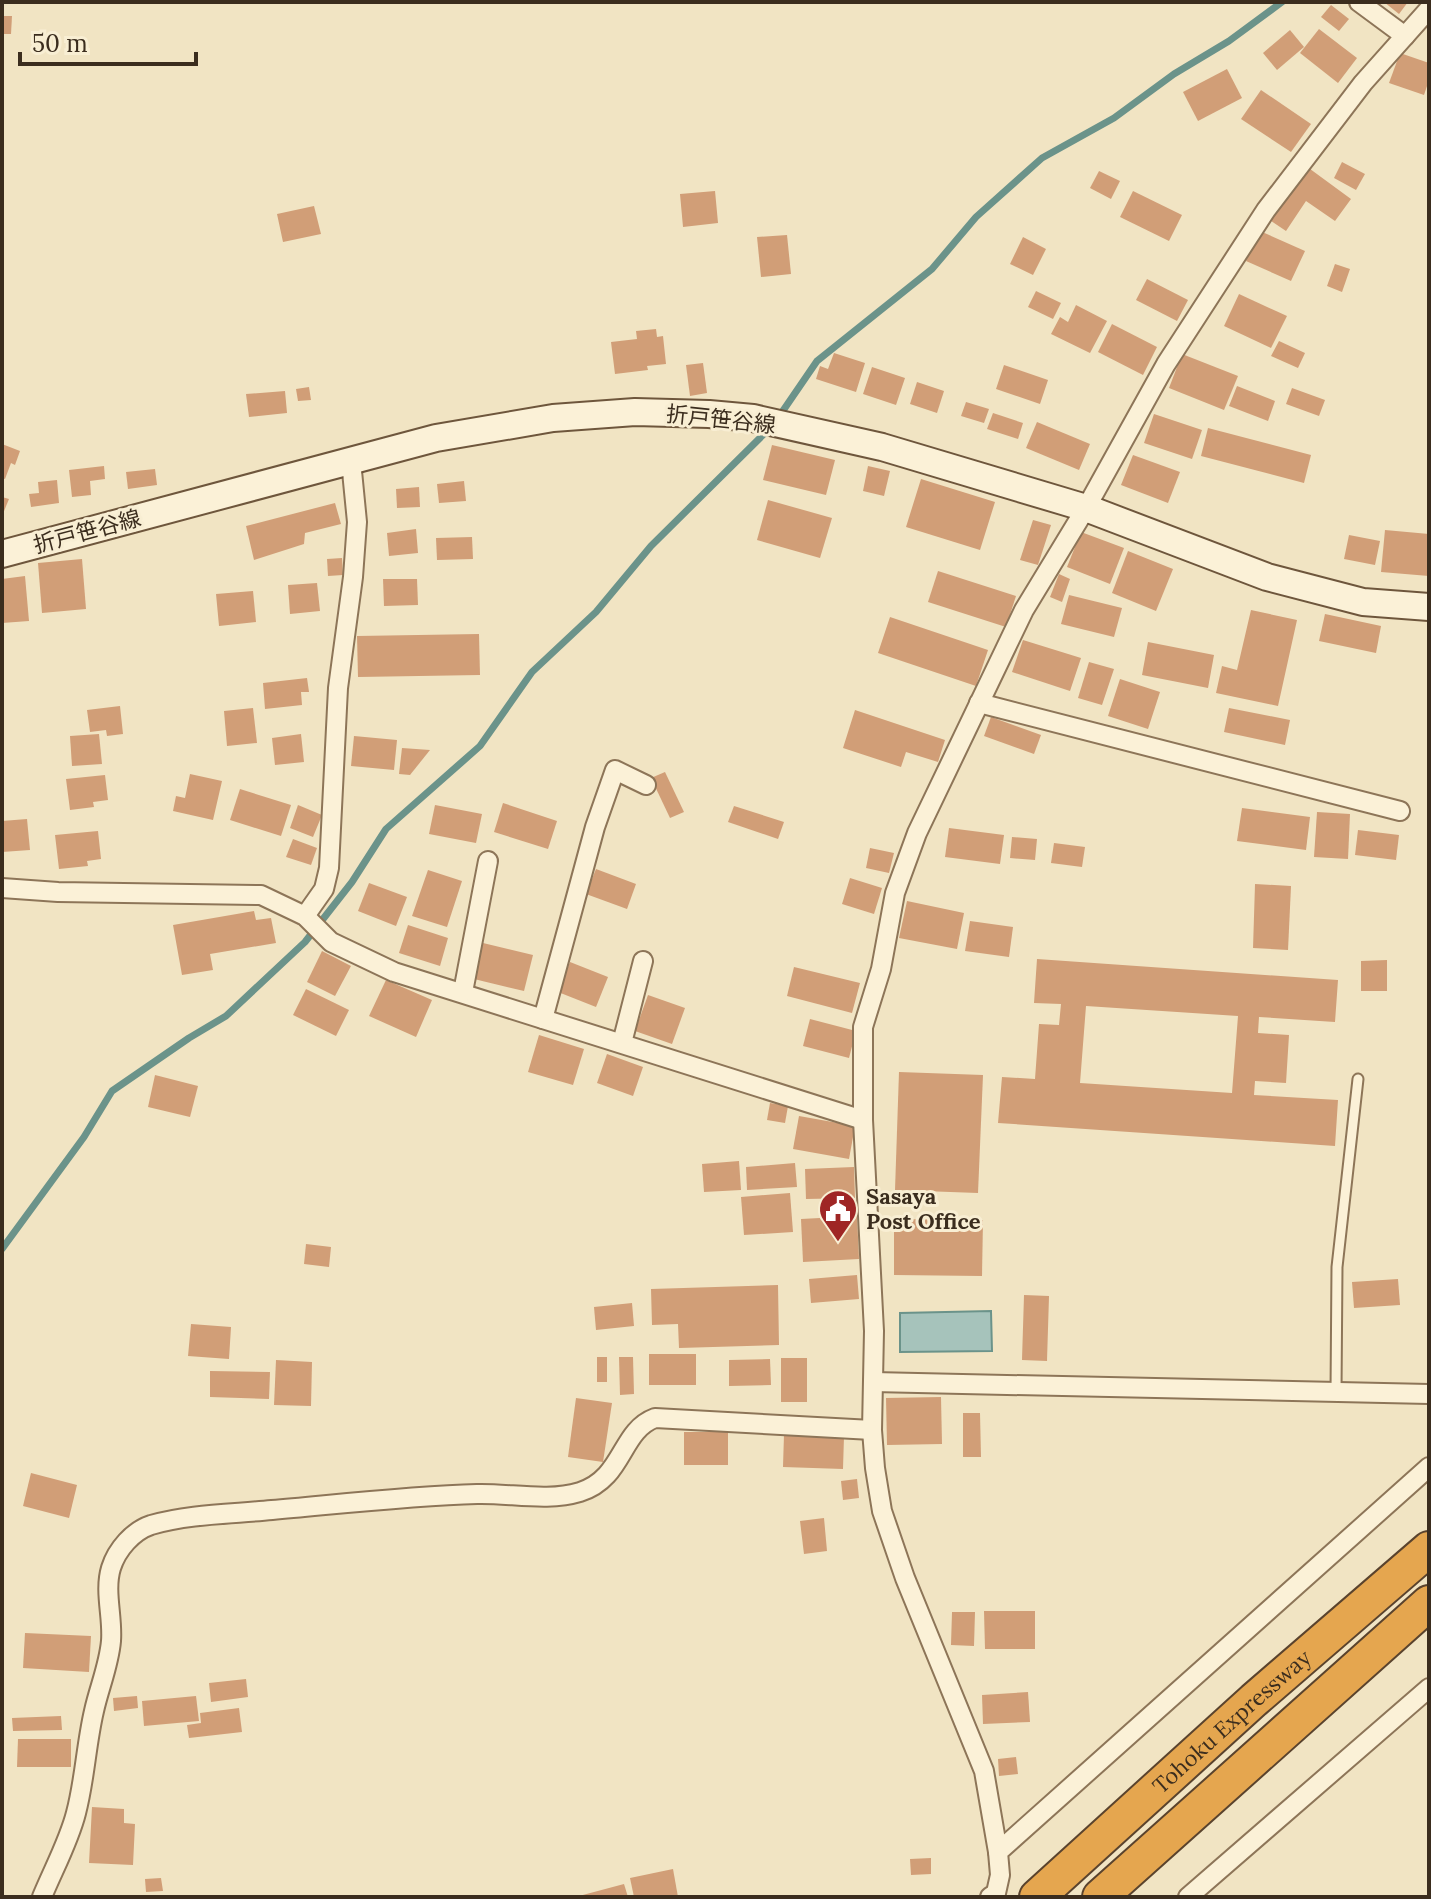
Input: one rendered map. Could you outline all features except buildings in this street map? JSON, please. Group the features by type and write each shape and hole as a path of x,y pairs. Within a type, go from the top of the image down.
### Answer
{"highway":[{"name":"Tohoku Expressway","path":"1037,1897 1254,1700 1429,1549"},
{"name":"Tohoku Expressway","path":"1100,1897 1429,1603"}],"main road":[{"name":"折戸笹谷線","path":"2,554 436,438 553,418 635,412 709,414 753,418 882,447 1086,508 1267,577 1363,602 1429,607"}],"street":[{"path":"1359,2 1405,36"},
{"path":"995,1896 1000,1875 998,1852 984,1771 905,1578 882,1511 872,1430 874,1331 863,1120 863,1027 881,969 895,893 917,833 1024,610 1086,508 1166,364 1266,210 1363,83 1427,14"},
{"path":"305,916 324,889 329,868 338,688 357,522 351,461"},
{"path":"979,703 1400,811"},
{"path":"543,1019 595,827 615,770 646,785"},
{"path":"463,992 488,861"},
{"path":"2,888 261,895 305,916 331,942 394,972 863,1120"},
{"path":"622,1043 643,961"},
{"path":"873,1382 1429,1394"},
{"path":"42,1897 76,1815 94,1710 111,1640 111,1568 130,1537 149,1526 190,1517 304,1507 479,1494 556,1496 578,1493 598,1485 620,1459 637,1430 644,1422 655,1418 872,1430"},
{"path":"998,1852 1429,1467"},
{"path":"1188,1897 1429,1688"}],"lane":[{"path":"1336,1392 1337,1267 1358,1079"}],"water":[{"path":"991,1311 992,1351 900,1352 900,1313"}],"waterway":[{"path":"778,418 817,361 932,269 976,217 1042,158 1114,118 1282,2"},
{"path":"2,1249 84,1137 112,1091 226,1016 305,942 352,882 386,829 480,746 532,672 596,612 651,546 770,428"}],"place":[{"name":"Sasaya Post Office","path":"838,1243"}]}
